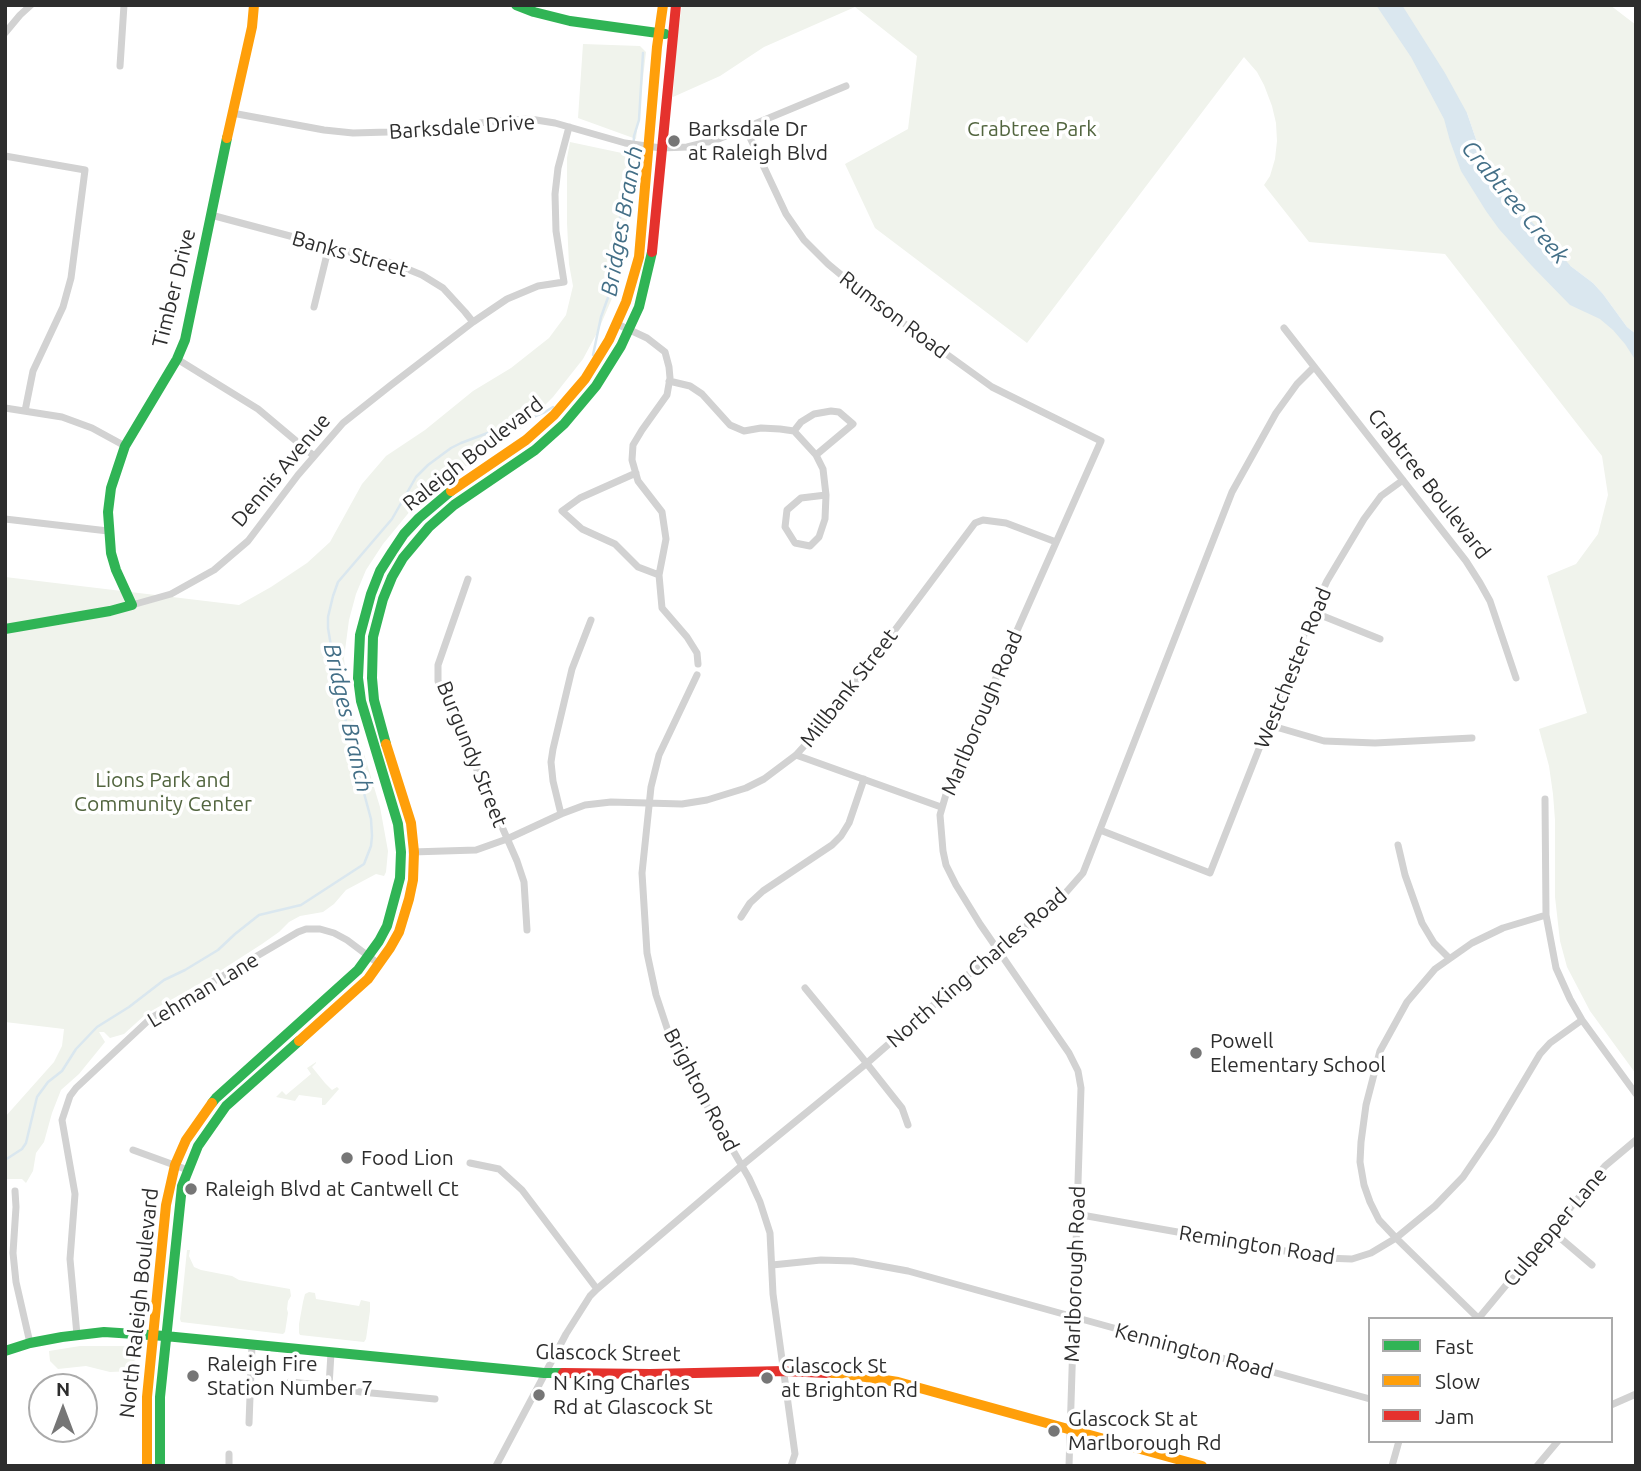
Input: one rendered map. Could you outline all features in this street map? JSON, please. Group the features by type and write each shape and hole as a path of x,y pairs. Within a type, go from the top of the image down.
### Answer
{"main road":[{"name":"Timber Drive","path":"132,605 111,553 108,531 111,488 125,446 177,359 184,340 252,27 254,5"},
{"path":"516,5 570,21 672,35"},
{"name":"Raleigh Boulevard","path":"401,852 398,824 361,701 358,659 360,635 371,594 380,571 404,534 446,495 526,440 554,415 585,379 610,340 626,302 639,257 658,33 663,5"},
{"name":"Raleigh Boulevard","path":"414,852 411,823 374,699 371,659 373,637 383,598 403,558 429,527 454,505 535,450 564,424 596,386 621,346 639,307 651,259 676,5"},
{"name":"Dennis Avenue","path":"5,629 132,605"},
{"name":"North Raleigh Boulevard","path":"147,1466 147,1397 152,1335 166,1205 175,1165 186,1140 216,1098 358,970 369,956 391,913 400,878 401,852"},
{"name":"North Raleigh Boulevard","path":"160,1466 160,1397 165,1336 179,1208 188,1170 198,1146 226,1106 368,979 379,964 404,918 412,880 414,852"},
{"name":"Glascock Street","path":"5,1351 30,1343 104,1332 544,1373 840,1373 898,1382 1202,1466"}],"street":[{"path":"5,33 31,5"},
{"path":"120,66 124,5"},
{"name":"Barksdale Drive","path":"232,113 353,133 530,120 648,147 687,147 716,140 846,86"},
{"name":"Dennis Avenue","path":"132,605 171,594 214,570 248,541 343,423 473,322 507,299 538,286 564,282 556,231 555,194 558,168 569,127"},
{"name":"Rumson Road","path":"746,128 786,214 804,240 828,264 869,298 992,387 1101,440"},
{"path":"5,156 85,170 71,278 63,307 33,371 25,411"},
{"name":"Banks Street","path":"211,215 395,264 422,275 443,288 473,322"},
{"path":"314,307 329,246"},
{"path":"617,324 647,338 665,352 669,367 667,395 633,445 632,460 638,481 662,512 666,539 659,575 662,608 698,653 698,664"},
{"name":"Crabtree Boulevard","path":"1284,328 1466,561 1489,601 1516,678"},
{"path":"177,359 258,409 314,456"},
{"name":"North King Charles Road","path":"496,1466 544,1373 590,1296 1061,898 1083,873 1232,492 1276,413 1297,384 1314,367"},
{"path":"669,381 690,386 702,394 730,425 744,431 771,428 794,431 816,455 823,469 825,495 825,519 819,537 810,547 795,543 785,527 787,510 802,498 825,495"},
{"path":"5,408 62,417 101,432 125,446"},
{"path":"794,431 801,422 814,414 831,411 839,412 853,424 816,455"},
{"name":"Marlborough Road","path":"1069,1466 1081,1088 1078,1071 1069,1053 962,895 946,865 941,837 941,807 1101,440"},
{"path":"636,473 580,498 562,511 582,528 615,544 638,567 659,575"},
{"name":"Westchester Road","path":"1100,830 1210,873 1328,580 1364,519 1381,496 1402,480"},
{"path":"5,519 108,531"},
{"name":"Millbank Street","path":"401,852 476,850 585,805 611,802 682,804 708,800 764,779 796,755 826,722 975,523 983,520 1006,523 1056,542"},
{"name":"Burgundy Street","path":"468,579 438,665 438,681 517,861 524,882 527,930"},
{"path":"1313,612 1380,639"},
{"path":"561,814 552,781 553,749 572,669 591,620"},
{"name":"Brighton Road","path":"696,675 659,755 651,787 642,873 647,953 656,995 674,1049 749,1178 770,1233 773,1294 795,1454 791,1466"},
{"path":"1269,725 1324,741 1375,743 1472,738"},
{"path":"796,755 941,807"},
{"path":"741,917 763,891 832,845 841,836 849,823 864,779"},
{"path":"1545,799 1546,915 1556,968 1582,1020 1636,1094"},
{"path":"1398,845 1405,875 1422,923 1434,943 1449,958"},
{"path":"1477,1317 1396,1238 1380,1220 1370,1202 1360,1162 1366,1105 1380,1051 1387,1035 1407,1002 1435,969 1472,943 1503,928 1546,915"},
{"name":"Lehman Lane","path":"77,1335 70,1259 75,1194 62,1120 70,1096 76,1088 151,1018 298,932 320,929 334,933 348,940 379,964"},
{"path":"805,988 902,1108 908,1125"},
{"name":"Remington Road","path":"1076,1214 1324,1258 1352,1259 1371,1253 1396,1238 1435,1206 1463,1177 1541,1054 1550,1043 1582,1020"},
{"name":"Culpepper Lane","path":"1481,1317 1605,1166 1636,1140"},
{"path":"133,1150 188,1170"},
{"path":"470,1163 499,1169 522,1190 597,1289"},
{"path":"15,1191 14,1263 30,1343"},
{"path":"1552,1231 1592,1265"},
{"name":"Kennington Road","path":"772,1265 821,1260 853,1261 908,1271 1368,1398"},
{"path":"248,1423 252,1345"},
{"path":"328,1386 331,1353"},
{"path":"290,1382 435,1399"},
{"path":"1613,1404 1636,1394"},
{"path":"1392,1466 1398,1443"},
{"path":"1537,1466 1556,1443"},
{"path":"229,1454 229,1466"}],"green space":[{"name":"Crabtree Park","path":"682,5 1610,5 1636,25 1636,334 1627,327 1593,283 1552,252 1521,217 1493,179 1467,113 1465,159 1581,285 1636,357 1636,1074 1590,1011 1567,967 1560,941 1555,897 1553,794 1539,729 1587,713 1547,576 1576,564 1598,534 1608,495 1602,456 1445,254 1309,242 1264,185 1275,159 1276,123 1264,85 1244,57 1027,343 875,228 845,164 908,129 917,56 855,7 764,47 720,76 673,97"},
{"path":"583,44 640,46 646,52 636,139 578,118"},
{"name":"Lions Park and Community Center","path":"570,142 636,156 623,262 616,289 598,331 583,359 553,397 523,427 433,489 411,510 366,570 349,620 344,658 348,701 380,807 388,851 384,876 376,874 346,890 323,912 300,916 289,922 262,944 146,1014 124,1034 110,1038 104,1032 99,1032 105,1042 79,1074 61,1090 44,1142 36,1153 33,1171 26,1183 22,1179 7,1179 5,1182 5,1117 54,1062 62,1046 64,1029 5,1022 5,577 239,605 307,563 330,542 362,484 386,456 425,430 473,391 511,368 549,338 566,315 573,286 567,223 567,158"},
{"path":"316,1062 312,1067 325,1083 332,1090 337,1087 339,1089 325,1105 322,1105 322,1098 299,1095 295,1101 276,1097 282,1091 286,1095 311,1074 307,1068"},
{"path":"187,1250 190,1250 189,1256 194,1267 201,1270 290,1289 285,1332 283,1334 181,1322"},
{"path":"315,1293 316,1299 359,1306 361,1300 370,1302 364,1342 300,1335 303,1302 305,1294"},
{"path":"80,1346 134,1348 135,1371 110,1372 86,1366 58,1369 50,1361 49,1351"}],"shaded area":[{"path":"1376,5 1402,5 1467,113 1493,179 1535,235 1552,252 1593,283 1627,327 1636,334 1636,361 1613,330 1600,319 1570,305 1499,229 1461,171 1444,119 1411,57"}],"waterway":[{"name":"Bridges Branch","path":"593,355 601,317 616,275 616,248 621,211 639,120 643,53"},
{"name":"Crabtree Creek","path":"1497,184 1569,266"},
{"name":"Bridges Branch","path":"5,1160 22,1149 26,1143 37,1097 97,1027 164,980 218,950 259,915 301,905 364,864 371,846 371,819 352,749 328,628 328,617 338,582 392,519 416,477 428,465 461,443 519,423 553,407"}],"traffic: fast":[{"path":"516,5 570,21 665,34"},
{"path":"5,629 132,605 111,553 108,512 111,488 125,446 177,359 185,340 227,138"},
{"path":"386,744 374,700 373,637 392,577 403,558 429,527 454,505 535,450 564,424 596,386 621,346 639,307 652,252"},
{"path":"212,1103 358,970 387,926 400,878 401,852 398,824 361,701 358,678 360,635 371,594 380,571 392,552 419,518 451,491"},
{"path":"160,1466 160,1397 182,1186 198,1146 226,1106 299,1041"},
{"path":"5,1351 30,1343 104,1332 563,1373"}],"traffic: slow":[{"path":"227,138 252,27 254,5"},
{"path":"451,491 526,440 554,415 585,379 609,340 626,302 639,257 663,5"},
{"path":"299,1041 368,979 399,932 409,899 414,852 411,823 386,744"},
{"path":"147,1466 147,1397 166,1205 175,1165 186,1140 212,1103"},
{"path":"827,1373 898,1382 1202,1466"}],"traffic: jam":[{"path":"652,252 676,5"},
{"path":"563,1373 827,1373"}],"place":[{"name":"Barksdale Dr at Raleigh Blvd","path":"674,141"},
{"name":"Powell Elementary School","path":"1196,1053"},
{"name":"Food Lion","path":"347,1158"},
{"name":"Raleigh Blvd at Cantwell Ct","path":"191,1189"},
{"name":"Raleigh Fire Station Number 7","path":"193,1376"},
{"name":"Glascock St at Brighton Rd","path":"767,1378"},
{"name":"N King Charles Rd at Glascock St","path":"539,1395"},
{"name":"Glascock St at Marlborough Rd","path":"1054,1431"}]}
